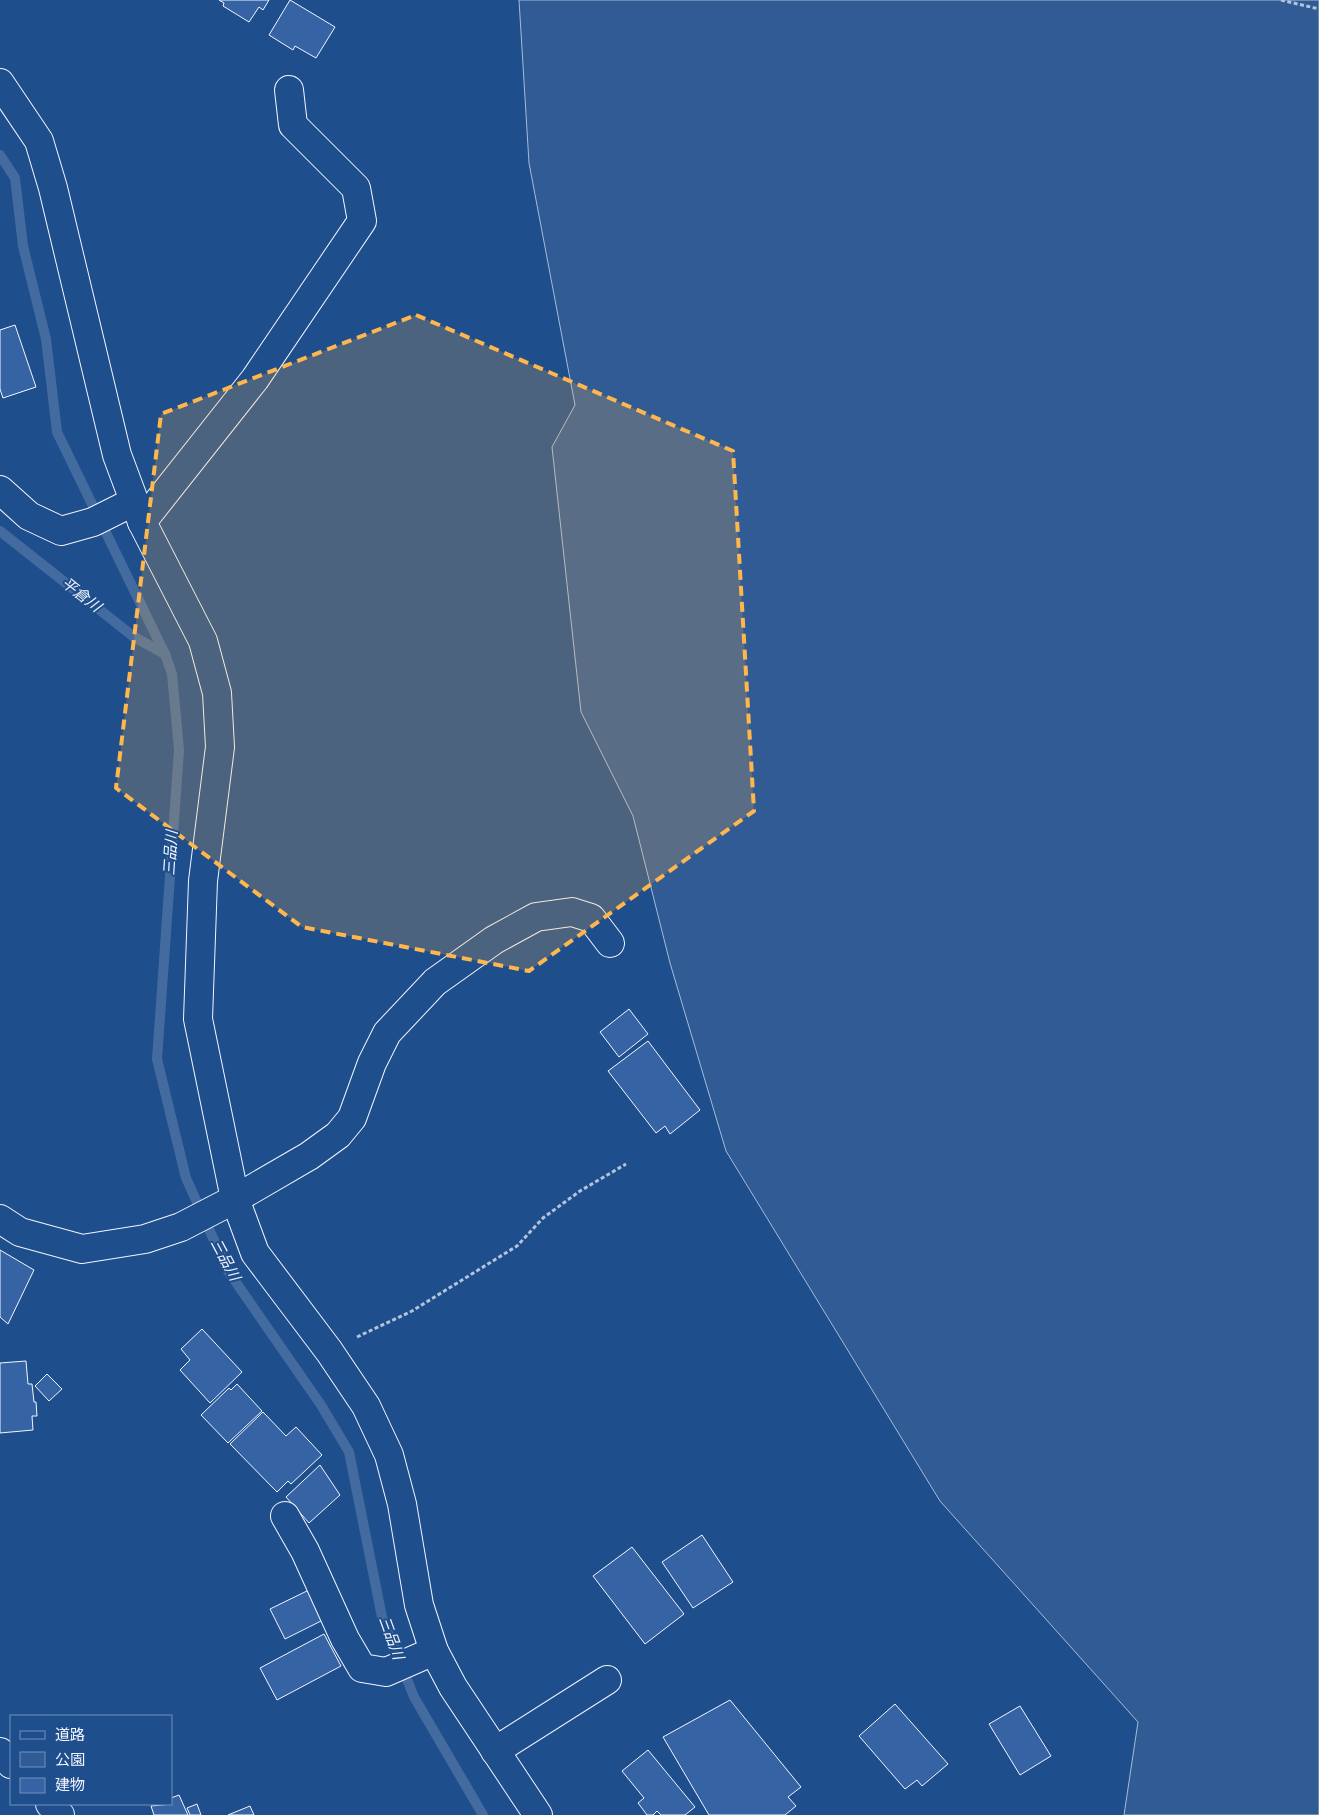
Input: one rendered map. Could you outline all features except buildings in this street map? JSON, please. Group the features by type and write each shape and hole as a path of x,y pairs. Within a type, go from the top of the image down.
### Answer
{"street":[{"path":"0,83 39,141 53,188 117,455 121,514 203,640 217,693 220,747 203,881 198,1019 223,1205 255,1253 329,1350 366,1406 389,1455 402,1504 428,1654 453,1687 538,1815"},
{"path":"0,490 29,516 61,532 121,514 255,379 362,221 356,188 293,125 289,90"},
{"path":"0,1219 20,1232 82,1249 145,1240 181,1227 309,1156 338,1135 352,1118 372,1063 387,1033 435,982 494,940 536,917 572,912 592,918 610,943"},
{"path":"285,1516 305,1551 345,1639 362,1668 386,1672 428,1654"},
{"path":"495,1750 607,1680"},
{"path":"0,1752 10,1763"},
{"path":"51,1805 60,1815"}],"path":[{"path":"1281,0 1319,9"},
{"path":"329,1350 412,1310 517,1246 543,1218 580,1191 626,1164"}],"highlighted area":[{"path":"416,315 733,451 754,811 529,971 302,927 116,788 161,414"}],"green space":[{"path":"519,0 1319,0 1319,1815 1124,1815 1138,1722 940,1501 726,1151 670,963 633,816 581,712 552,447 575,405 529,163"}],"waterway":[{"name":"三品川","path":"0,155 15,178 23,246 46,339 57,432 165,654 172,674 179,750 157,1059 186,1178 228,1271 321,1405 349,1452 382,1617 414,1697 483,1815"},
{"name":"平倉川","path":"0,531 134,637 165,654"}]}
